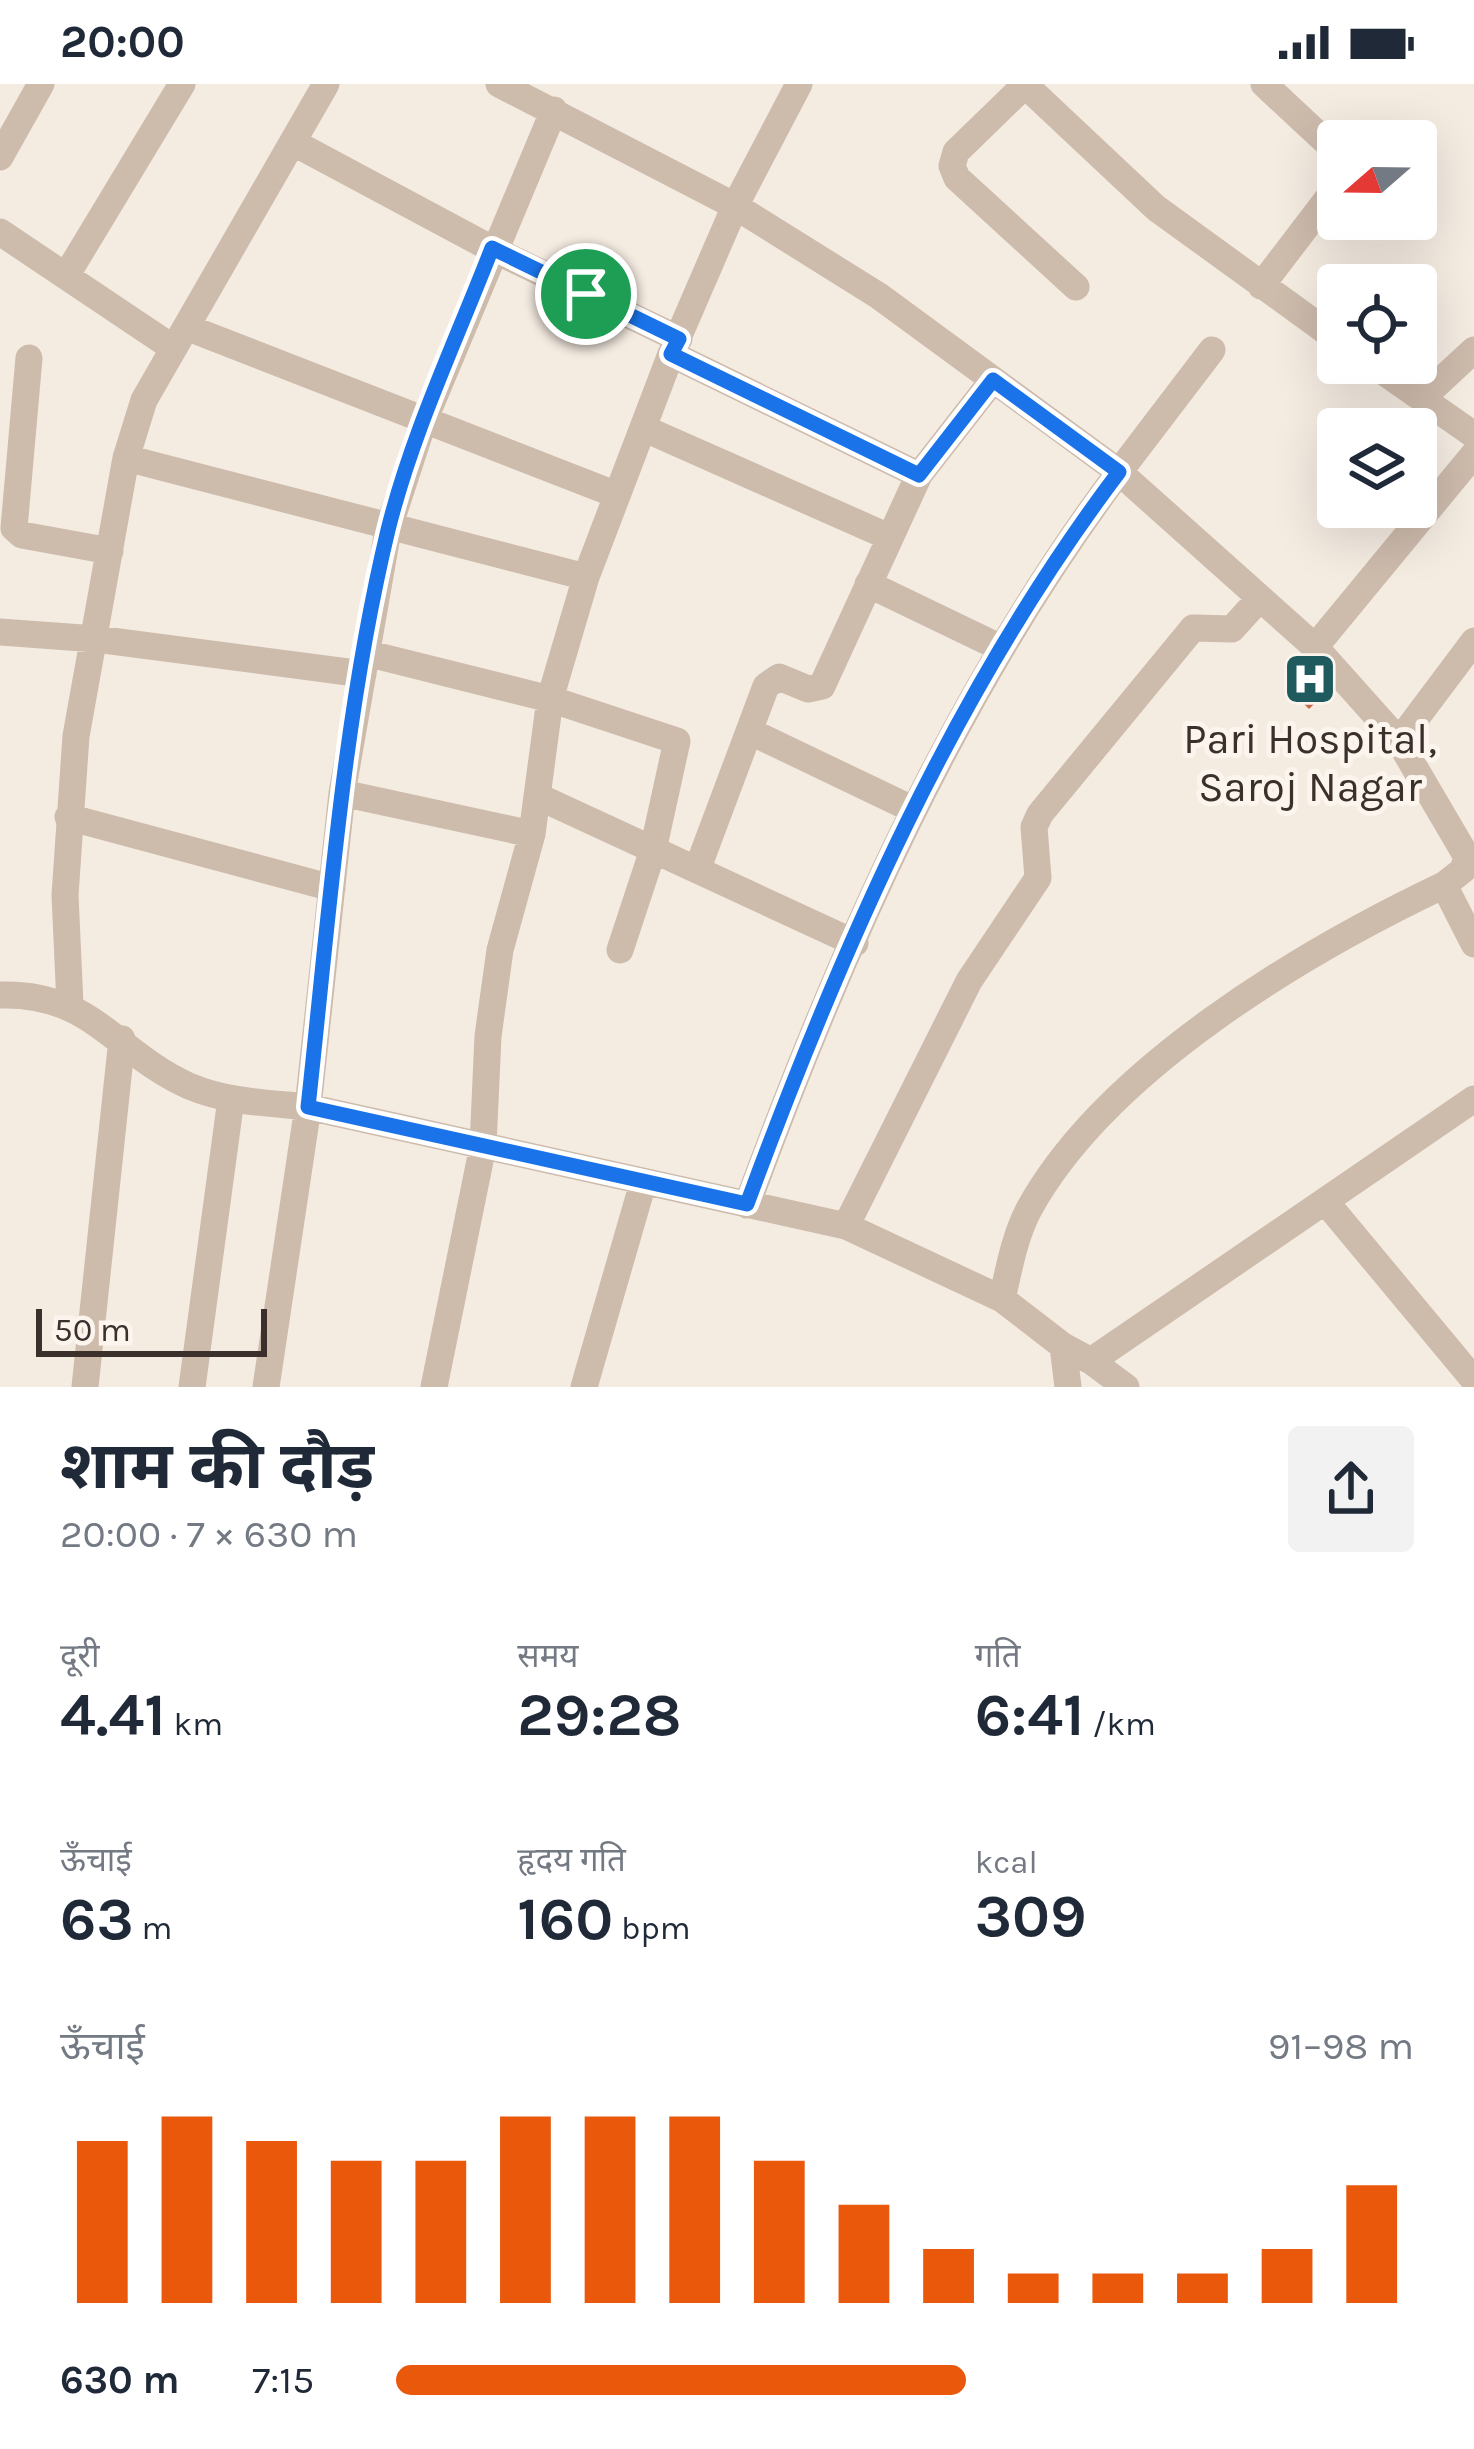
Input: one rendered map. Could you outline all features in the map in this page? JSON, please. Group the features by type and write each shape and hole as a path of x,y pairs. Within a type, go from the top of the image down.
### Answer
{"street":[{"path":"0,157 41,84"},
{"path":"65,276 182,84"},
{"path":"500,84 734,206 879,296 1119,472 1315,647 1399,741 1471,857 1444,885 1323,947 1191,1034 1137,1081 1030,1208 1015,1241 1002,1299"},
{"path":"434,1387 483,1147 488,1036 500,950 532,834 550,699 586,578 675,346 734,206 799,84"},
{"path":"1076,287 957,178 952,166 956,152 1025,84 1156,208 1317,325"},
{"path":"1264,84 1317,133"},
{"path":"70,1004 68,817 76,736 126,458 144,400 296,144 321,86"},
{"path":"266,1387 308,1107 342,793 388,530 423,423 492,248 554,110"},
{"path":"296,144 919,475"},
{"path":"1261,286 1317,213"},
{"path":"0,232 65,276 179,337 617,495"},
{"path":"747,1204 789,1091 914,810 1029,596 1212,350"},
{"path":"1422,398 1474,350"},
{"path":"29,358 10,518 14,528 22,535 110,551"},
{"path":"697,870 769,681 779,677 808,689 822,686 919,475 993,380"},
{"path":"1402,384 1474,435"},
{"path":"643,428 889,537"},
{"path":"1315,647 1474,454"},
{"path":"126,458 586,578"},
{"path":"868,584 1001,648"},
{"path":"846,1226 969,981 1038,878 1034,827 1040,814 1193,628 1232,628 1260,598"},
{"path":"0,632 365,664 550,699 677,741 653,850 620,950"},
{"path":"1399,741 1474,641"},
{"path":"749,731 914,810"},
{"path":"342,793 532,834"},
{"path":"537,796 855,943"},
{"path":"68,817 332,888"},
{"path":"1444,885 1474,944"},
{"path":"0,995 32,994 70,1004 153,1066 231,1099 308,1107 846,1226 1002,1299 1126,1387"},
{"path":"85,1387 122,1040"},
{"path":"192,1387 231,1099"},
{"path":"1091,1361 1474,1099"},
{"path":"584,1387 643,1183"},
{"path":"1324,1201 1474,1380"},
{"path":"1063,1346 1068,1387"}],"building":[{"path":"1312,658 1336,683 1309,709 1285,685"}],"place":[{"name":"Pari Hospital, Saroj Nagar","path":"1310,679"}],"route":[{"path":"492,248 586,294 679,339 671,354 919,475 993,380 1119,472 1029,596 914,810 789,1091 747,1204 308,1107 342,793 388,530 423,423 492,248"}]}
